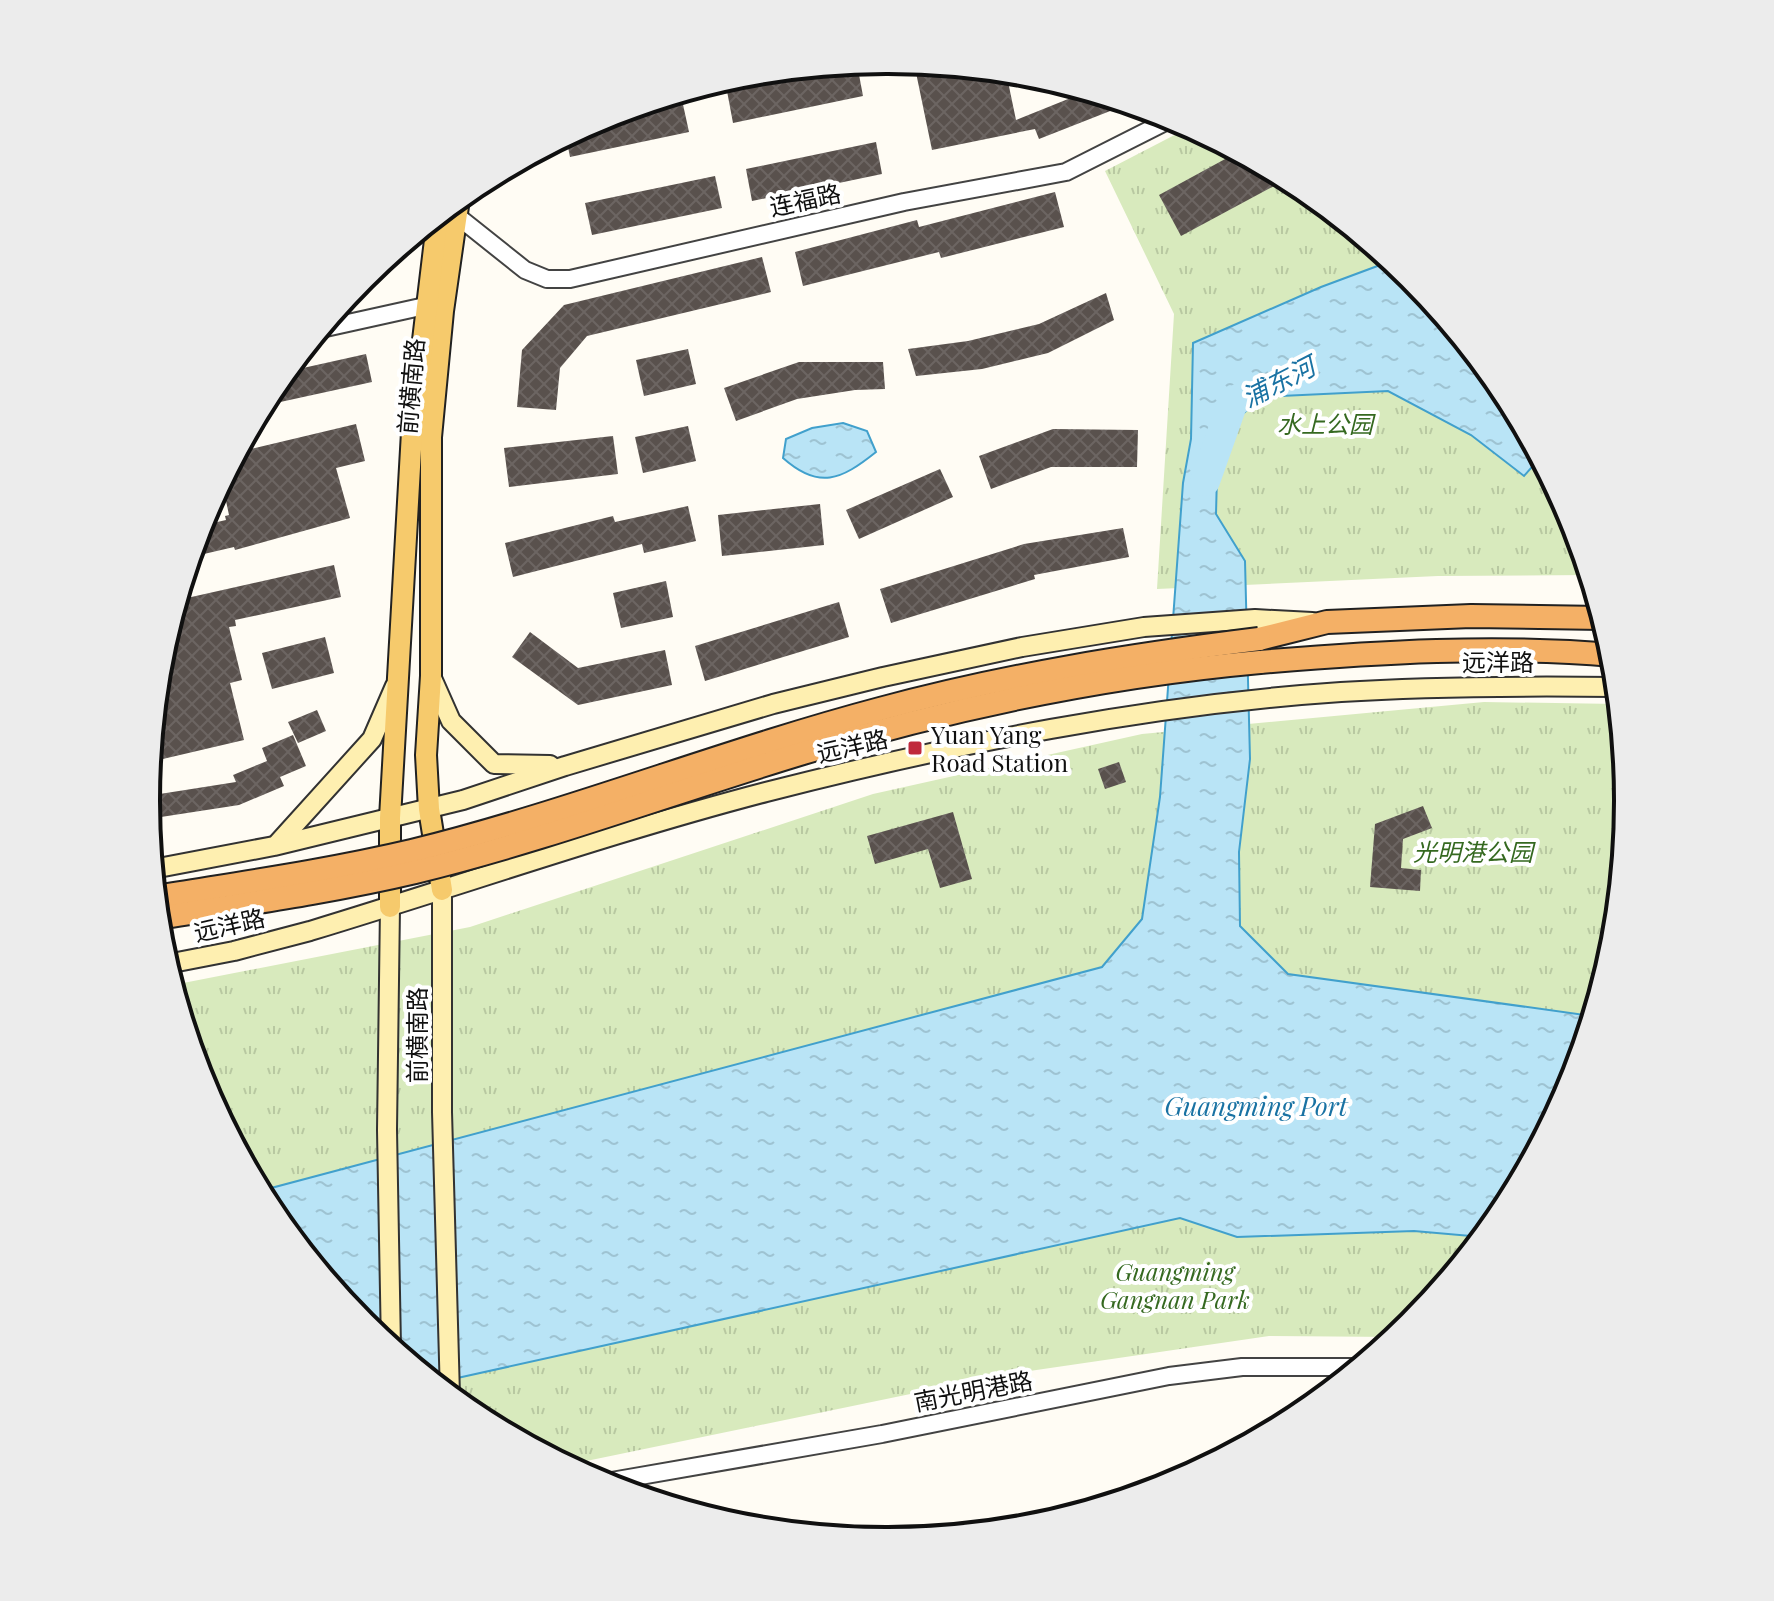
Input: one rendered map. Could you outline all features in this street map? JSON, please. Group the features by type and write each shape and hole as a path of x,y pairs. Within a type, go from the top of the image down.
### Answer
{"highway":[{"name":"远洋路","path":"1257,629 1327,622 1471,616 1590,618"},
{"path":"167,895 412,851 798,733 969,687 1257,629"},
{"name":"远洋路","path":"170,916 324,891 415,872 806,752 970,708 1144,676 1363,654 1490,649 1599,654"}],"main road":[{"name":"前横南路","path":"450,220 431,437 431,676 426,755 429,809 442,890 442,1112 450,1380"},
{"name":"前横南路","path":"391,1331 387,1130 390,818 412,432 425,306 448,222"},
{"name":"远洋路","path":"164,867 274,846 429,809 773,704 883,677 1036,644 1144,627 1257,629"},
{"name":"前横南路","path":"431,676 451,721 494,764 565,766"},
{"name":"前横南路","path":"274,846 372,739 398,679"},
{"name":"远洋路","path":"179,962 264,944 777,790 966,746 1149,713 1259,699 1416,688 1604,687"}],"street":[{"name":"连福路","path":"457,215 525,270 547,279 570,279 875,208 1066,172 1157,126"},
{"path":"337,325 425,306"},
{"name":"南光明港路","path":"627,1478 853,1439 1169,1376 1242,1367 1341,1367"}],"green space":[{"name":"水上公园","path":"1176,134 1250,171 1291,196 1366,254 1433,321 1491,397 1539,479 1578,575 1438,576 1157,589 1174,314 1105,171"},
{"name":"光明港公园","path":"1484,702 1607,704 1614,800 1612,848 1600,942 1581,1014 1288,974 1102,967 273,1188 235,1122 216,1079 185,989 184,983 470,927 873,794 1142,734"},
{"name":"Guangming Gangnan Park","path":"1180,1218 1237,1237 1414,1231 1468,1236 1433,1280 1377,1337 1269,1336 1002,1375 586,1461 524,1430 449,1380"}],"water":[{"name":"Guangming Port","path":"1378,266 1433,321 1463,358 1491,397 1532,467 1524,476 1471,435 1388,391 1261,397 1218,437 1216,514 1245,561 1250,759 1239,852 1240,926 1288,974 1581,1014 1539,1122 1516,1164 1468,1236 1414,1231 1237,1237 1180,1218 449,1380 408,1347 341,1280 273,1188 1102,967 1142,919 1160,797 1183,483 1191,439 1193,343 1321,287"},
{"path":"843,423 867,431 876,452 852,469 830,478 819,478 796,468 783,458 786,439 812,428"}],"building":[{"path":"859,75 863,96 733,123 727,92 792,80"},
{"path":"917,75 1009,85 1016,120 1071,98 1112,110 1039,139 1035,129 932,150"},
{"path":"683,104 689,132 570,157 568,148 609,129"},
{"path":"876,142 882,174 752,201 746,169"},
{"path":"1226,158 1274,186 1181,236 1159,195"},
{"path":"715,176 722,208 592,235 585,203"},
{"path":"1055,192 1064,227 941,258 939,252 803,286 795,252 917,220 919,227"},
{"path":"762,257 771,292 587,336 560,368 556,410 517,407 522,350 564,305"},
{"path":"1106,293 1114,320 1048,353 982,369 916,376 908,349 968,341 1039,324"},
{"path":"688,349 696,384 644,396 636,360"},
{"path":"366,354 372,382 280,402 304,368"},
{"path":"799,362 883,362 885,389 797,399 736,421 724,388"},
{"path":"356,424 365,461 336,468 350,518 235,550 234,547 204,554 216,522 226,520 225,516 229,515 226,500 252,449"},
{"path":"688,426 696,461 643,473 635,437"},
{"path":"1053,429 1138,430 1137,467 1051,467 991,489 979,456"},
{"path":"613,436 618,474 509,487 504,448"},
{"path":"940,469 953,497 859,539 846,510"},
{"path":"820,504 824,545 722,556 718,515"},
{"path":"688,506 696,541 644,553 642,544 513,577 505,543 613,516 615,522"},
{"path":"1123,528 1129,557 1034,575 1035,579 891,623 880,589 1024,544"},
{"path":"334,565 341,597 235,620 236,626 229,627 242,680 230,683 244,740 162,759 174,659 190,597"},
{"path":"666,581 673,617 621,628 613,593"},
{"path":"839,602 849,637 705,681 695,646"},
{"path":"530,632 578,668 665,650 672,685 578,705 512,657"},
{"path":"325,637 334,673 272,689 262,653"},
{"path":"317,710 326,731 298,743 288,722"},
{"path":"293,735 306,766 280,777 284,786 239,805 161,817 160,794 236,782 233,775 267,761 262,748"},
{"path":"1119,762 1126,782 1105,789 1098,769"},
{"path":"1423,806 1432,828 1403,839 1401,868 1421,870 1420,891 1370,887 1375,824"},
{"path":"953,812 972,879 940,888 928,849 875,864 867,836"}],"waterway":[{"name":"浦东河","path":"1205,481 1233,402 1240,398"}],"place":[{"name":"Yuan Yang Road Station","path":"915,748"}]}
